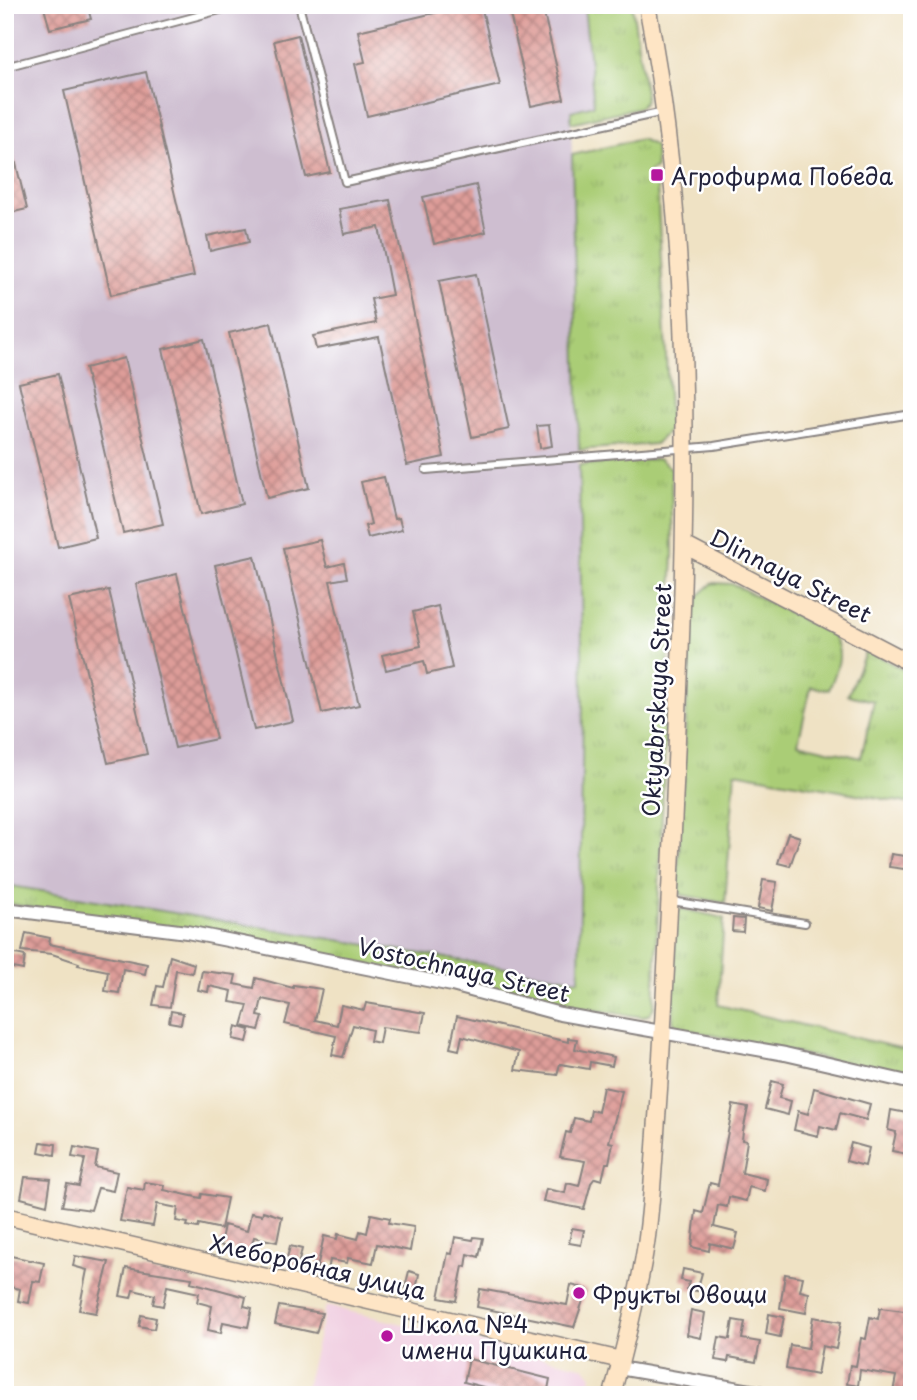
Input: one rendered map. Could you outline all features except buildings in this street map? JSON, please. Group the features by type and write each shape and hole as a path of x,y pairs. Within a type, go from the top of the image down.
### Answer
{"street":[{"name":"Oktyabrskaya Street","path":"612,1395 646,1242 663,1032 686,546 676,212 666,112 648,5"},
{"name":"Dlinnaya Street","path":"686,546 912,664"},
{"name":"Vostochnaya Street","path":"5,909 187,932 452,985 560,1014 785,1054 912,1083"},
{"name":"Хлеборобная улица","path":"5,1216 620,1364 774,1395"}],"lane":[{"path":"5,68 239,5"},
{"path":"299,5 345,182 666,112"},
{"path":"426,470 715,446 912,414"},
{"path":"670,901 805,923"}],"shaded area":[{"path":"5,5 584,5 594,105 571,112 583,702 580,980 5,885"},
{"name":"Школа №4 имени Пушкина","path":"326,1306 585,1367 592,1376 587,1395 304,1395"}],"green space":[{"path":"584,5 632,5 646,99 640,107 571,123 571,111 594,105"},
{"path":"641,139 655,146 656,168 650,171 651,182 657,185 670,430 655,444 579,450 572,155"},
{"path":"659,459 671,468 673,553 654,1007 650,1014 643,1017 560,1005 427,975 5,903 5,885 579,980 583,702 579,465"},
{"path":"713,583 733,584 832,635 836,642 839,655 837,669 829,690 811,687 798,743 861,758 874,701 848,695 865,653 873,653 912,675 912,804 735,772 725,903 682,895 677,889 691,621 699,595"},
{"path":"682,909 724,918 718,1005 912,1051 912,1078 680,1028 673,1021 676,911"}],"place":[{"name":"Агрофирма Победа","path":"657,175"},
{"name":"Фрукты Овощи","path":"579,1293"},
{"name":"Школа №4 имени Пушкина","path":"387,1336"}]}
